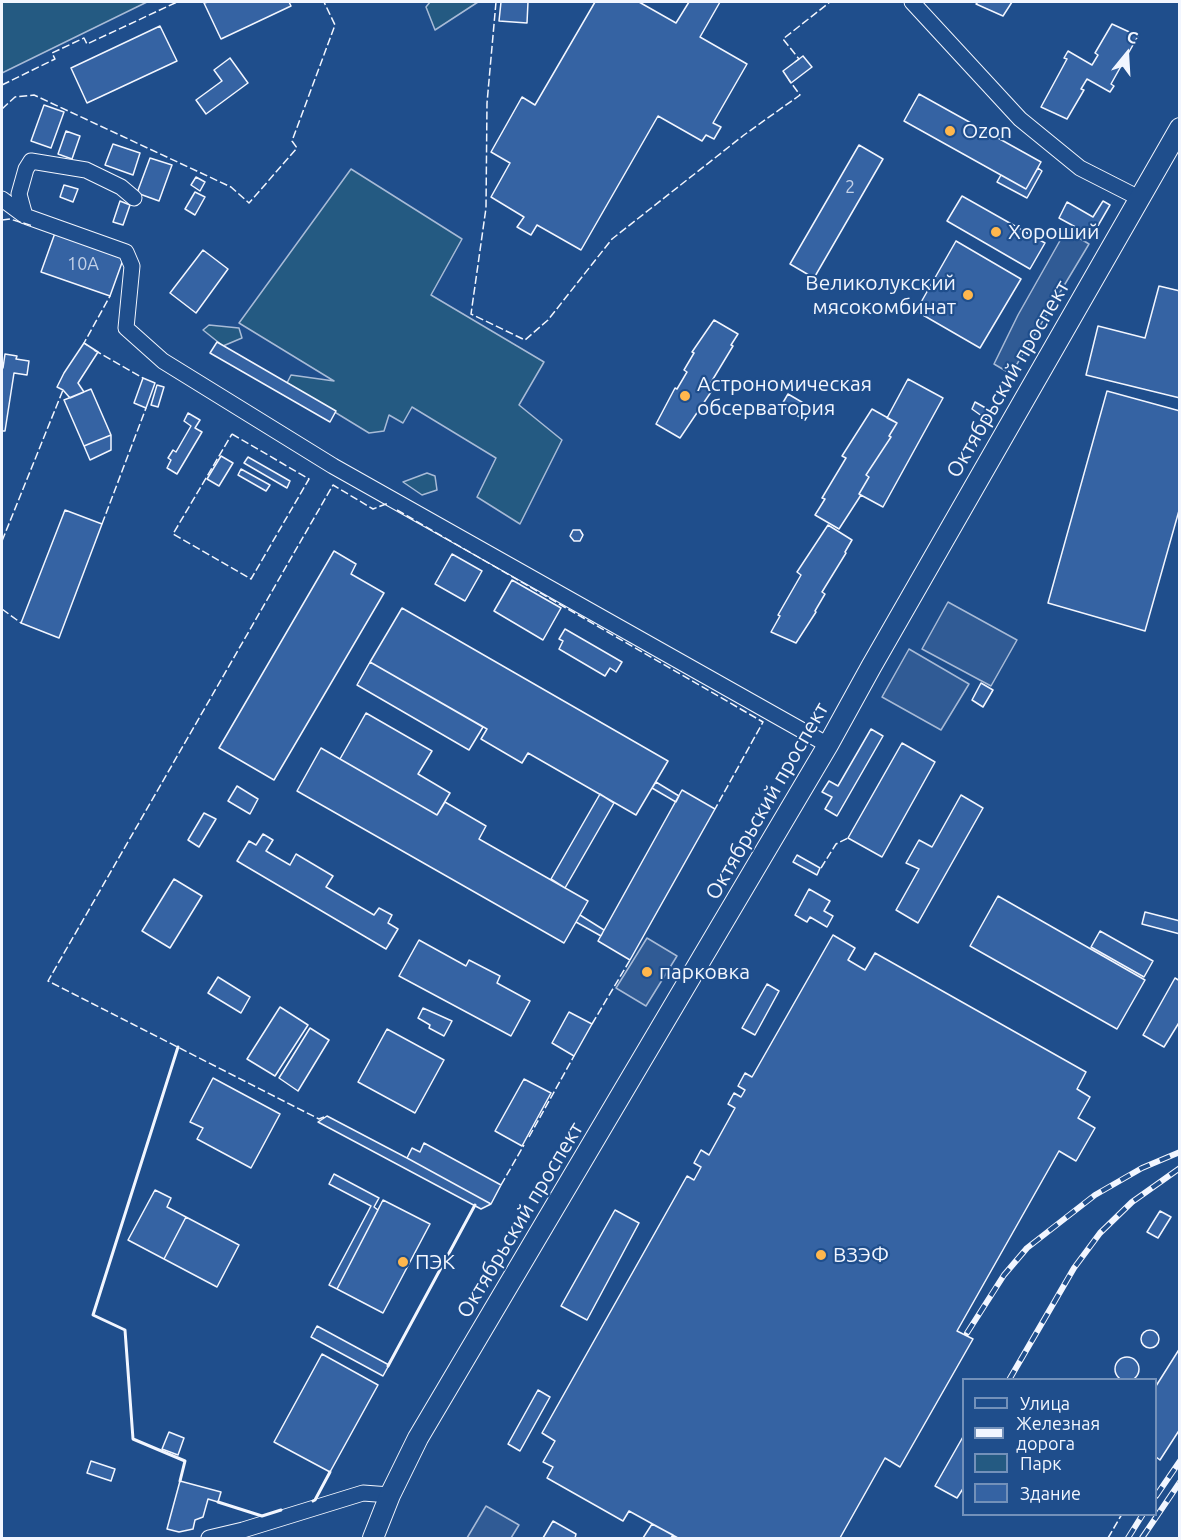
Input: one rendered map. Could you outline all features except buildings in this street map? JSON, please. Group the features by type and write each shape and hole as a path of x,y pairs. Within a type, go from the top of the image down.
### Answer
{"main road":[{"name":"Октябрьский проспект","path":"373,1539 390,1495 418,1438 828,745 1179,128"}],"street":[{"path":"912,2 1020,119 1080,168 1139,198"},
{"path":"26,216 19,194 26,169 31,161 86,170 121,187 134,198"},
{"path":"2,199 26,216 126,252 132,266 126,328 163,361 333,466 828,745"},
{"path":"209,1539 363,1493 390,1495"}],"green space":[{"path":"2,2 147,2 2,73"},
{"path":"430,2 478,2 435,30 426,7"},
{"path":"351,169 462,239 431,295 544,362 519,405 562,440 520,524 477,497 496,458 412,407 403,423 389,415 384,431 369,433 287,383 291,375 334,381 239,323"},
{"path":"209,325 239,328 242,338 223,346 203,330"},
{"path":"427,473 435,476 437,490 422,495 403,482"}],"shaded area":[{"path":"1066,230 1089,244 1011,374 994,364 1018,315"},
{"path":"948,602 1017,640 991,686 922,649"},
{"path":"909,649 969,684 941,730 882,697"},
{"name":"парковка","path":"647,938 677,956 646,1006 616,988"},
{"path":"486,1506 519,1525 511,1538 467,1538"}],"railway":[{"path":"967,1333 1004,1275 1027,1248 1095,1195 1142,1168 1180,1152"},
{"path":"1010,1378 1074,1268 1100,1233 1132,1202 1180,1168"},
{"path":"1157,1495 1180,1461"},
{"path":"1157,1516 1180,1482"},
{"path":"1128,1538 1142,1516"},
{"path":"1142,1538 1157,1516"}],"fence":[{"path":"2,85 55,59 52,53 84,38 87,44 177,2"},
{"path":"2,109 15,97 34,95 231,187 249,203 297,148 292,141 335,25 324,2"},
{"path":"496,2 487,103 486,208 471,314 525,340 548,320 612,239 744,135 800,95 789,80"},
{"path":"795,62 799,59 783,39 830,2"},
{"path":"2,220 10,219 33,226"},
{"path":"87,345 84,343 110,296"},
{"path":"94,350 143,378"},
{"path":"2,541 63,390"},
{"path":"102,524 146,408"},
{"path":"232,434 309,479 251,579 173,534 232,434"},
{"path":"324,1117 319,1119 48,981 333,485 373,509 389,505"},
{"path":"397,510 763,722 715,809"},
{"path":"2,609 21,623"},
{"path":"821,868 836,844 848,838"},
{"path":"592,1024 630,960"},
{"path":"529,1137 574,1056"},
{"path":"501,1185 524,1145"},
{"path":"1108,1538 1121,1516"}],"wall":[{"path":"178,1047 93,1315 125,1330 133,1439 185,1461 180,1481"},
{"path":"388,1366 475,1205"},
{"path":"313,1501 330,1472"},
{"path":"218,1502 262,1516 281,1510"}],"place":[{"name":"Ozon","path":"950,131"},
{"name":"Хороший","path":"996,232"},
{"name":"Великолукский мясокомбинат","path":"968,295"},
{"name":"Aстрономическая обсерватория","path":"685,396"},
{"name":"парковка","path":"647,972"},
{"name":"ВЗЭФ","path":"821,1255"},
{"name":"ПЭК","path":"403,1262"}]}
